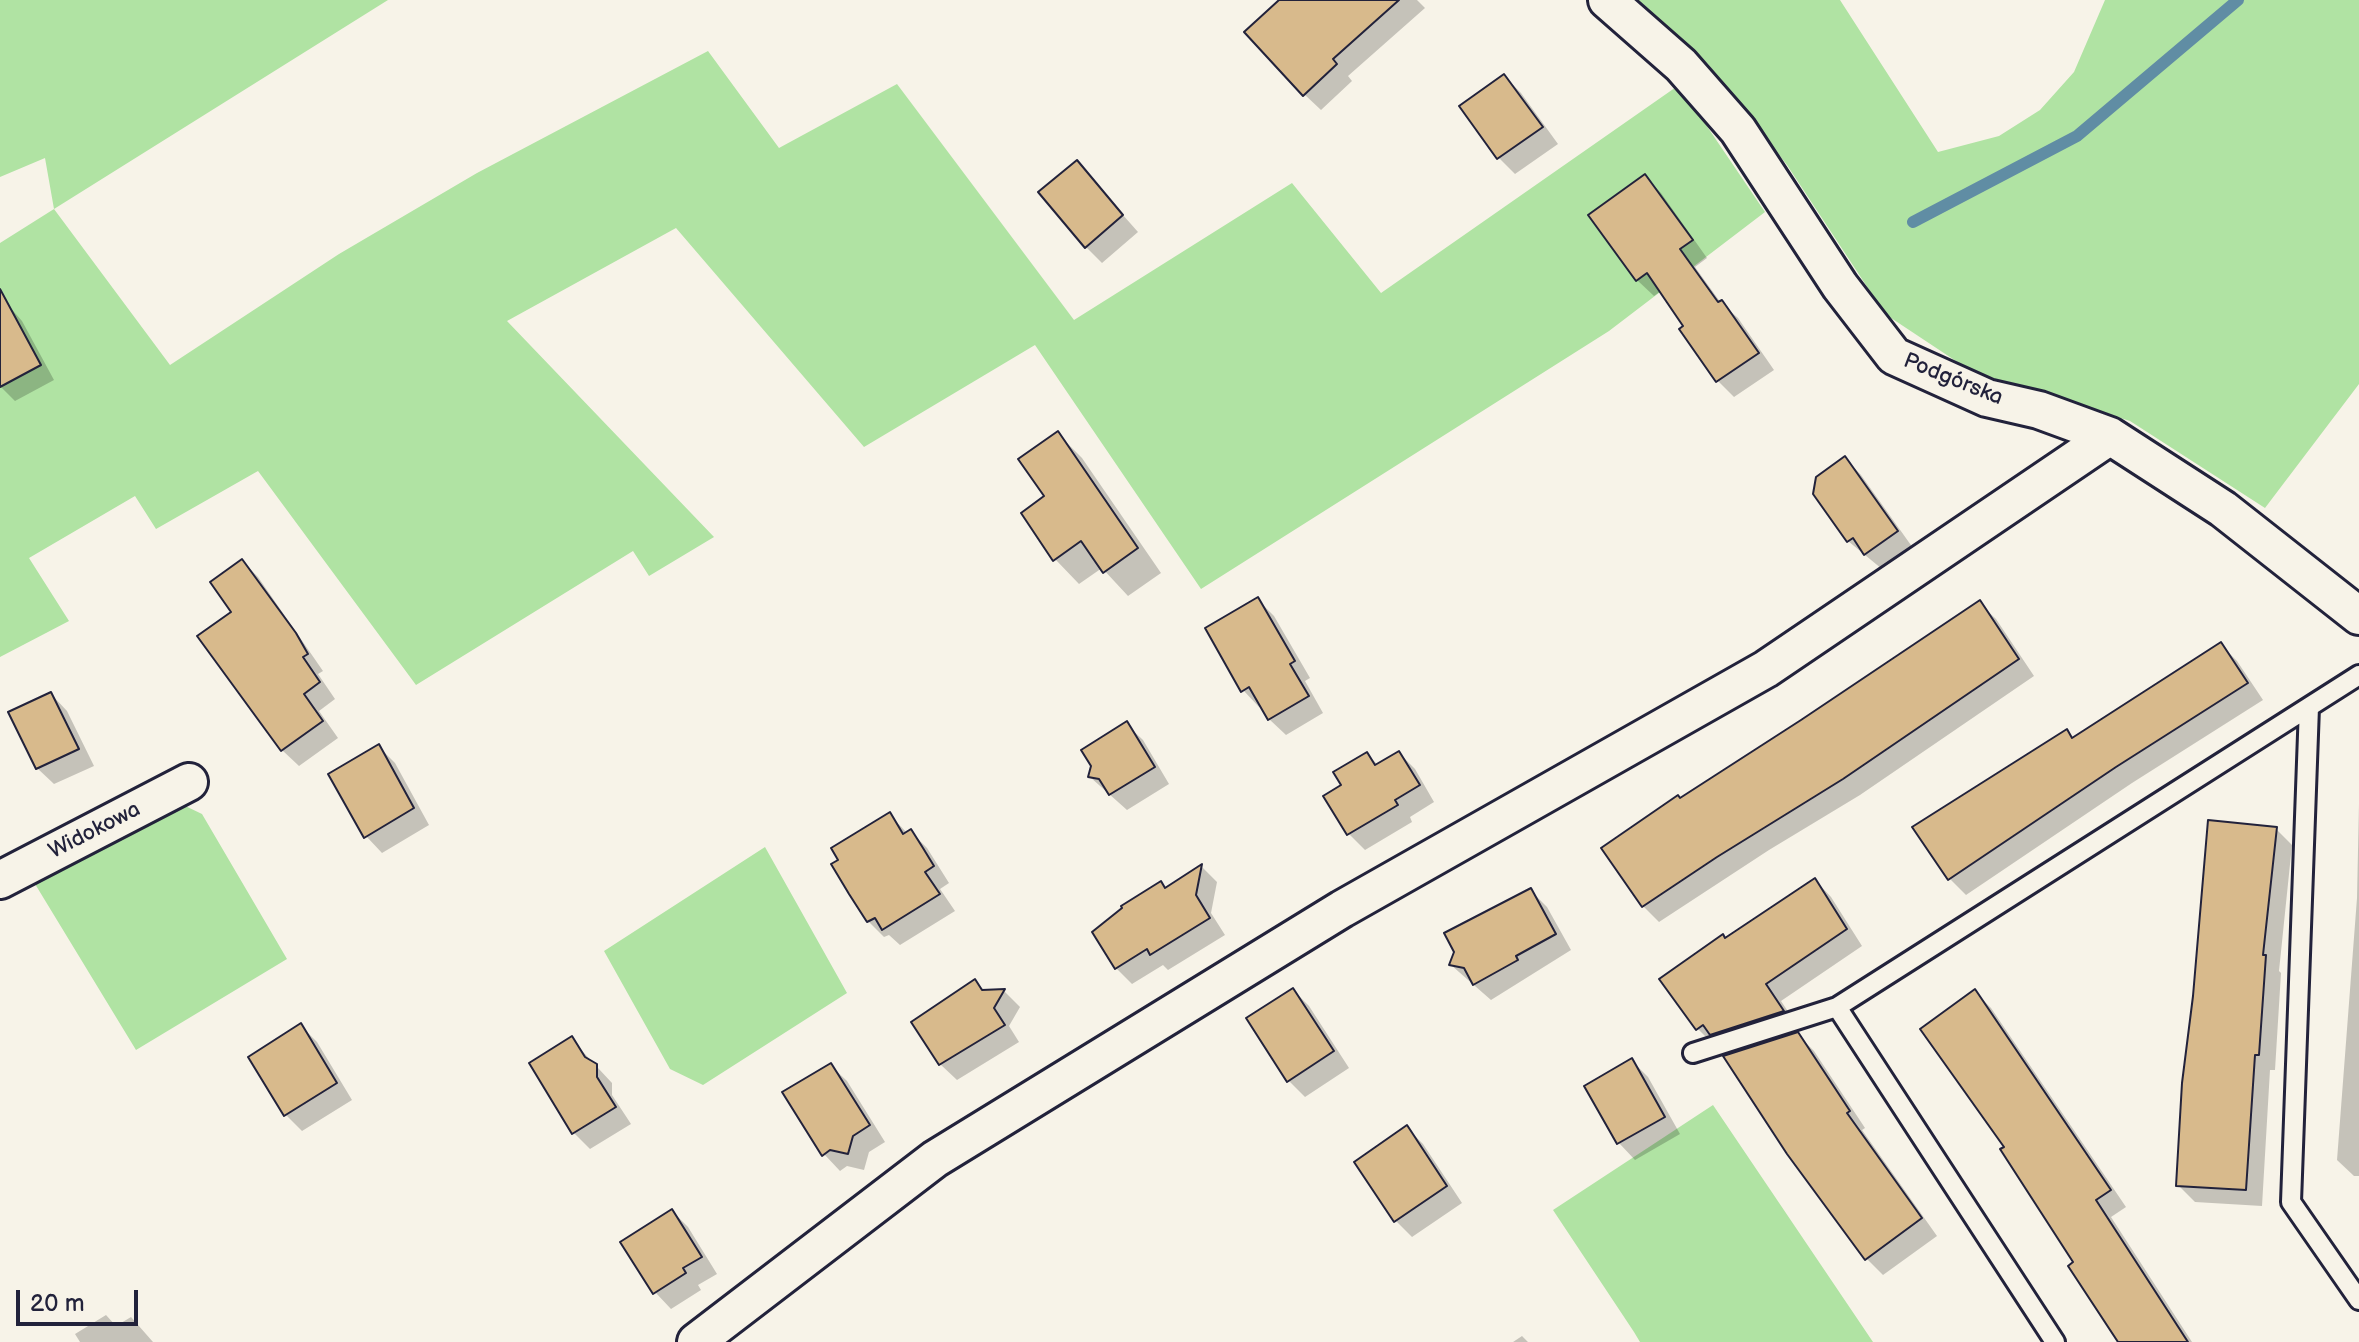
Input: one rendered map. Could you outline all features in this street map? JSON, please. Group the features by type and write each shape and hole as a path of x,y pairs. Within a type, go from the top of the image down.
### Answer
{"street":[{"name":"Podgórska","path":"1607,0 1681,65 1738,130 1840,286 1894,356 1987,398 2039,410 2110,436 2223,509 2359,616"},
{"path":"696,1342 935,1159 1342,909 1766,669 2110,436"},
{"name":"Widokowa","path":"0,880 189,782"}],"lane":[{"path":"1693,1053 1837,1007 2359,675"},
{"path":"2309,707 2291,1202 2359,1300"},
{"path":"1837,1007 2055,1342"}],"green space":[{"path":"0,0 388,0 54,209 45,158 0,177"},
{"path":"1638,0 1840,0 1938,152 1999,136 2040,110 2074,72 2105,0 2359,0 2359,384 2265,508 2130,421 1974,373 1885,314 1787,165 1708,64"},
{"path":"708,51 779,148 897,84 1074,320 1292,183 1381,293 1679,85 1765,212 1609,331 1201,589 1035,345 864,447 676,228 507,321 714,537 649,576 633,551 416,685 258,471 156,529 135,496 29,558 69,621 0,657 0,243 54,209 170,365 339,254 477,173"},
{"path":"179,803 202,814 287,959 136,1050 32,879"},
{"path":"765,847 847,993 703,1085 670,1069 604,951"},
{"path":"1713,1105 1873,1342 1640,1342 1553,1210"}],"building":[{"path":"1279,0 1399,0 1333,59 1337,64 1303,96 1244,32"},
{"path":"1504,74 1543,127 1497,159 1459,106"},
{"path":"1077,160 1123,215 1085,248 1038,192"},
{"path":"1645,174 1693,240 1680,249 1718,302 1722,300 1759,353 1716,382 1679,329 1683,326 1647,273 1636,281 1588,215"},
{"path":"0,289 41,365 0,387"},
{"path":"1058,431 1138,548 1103,573 1081,541 1053,561 1021,513 1044,496 1018,459"},
{"path":"1845,456 1898,531 1864,555 1853,538 1847,542 1813,494 1816,477"},
{"path":"242,559 296,633 308,654 303,657 320,682 304,694 323,721 281,751 197,636 231,612 210,582"},
{"path":"1258,597 1295,661 1290,664 1309,696 1268,720 1249,687 1241,692 1205,628"},
{"path":"1980,600 2019,659 1843,779 1642,907 1601,848 1678,795 1680,798 1801,720"},
{"path":"2221,642 2248,683 1948,880 1912,827 2067,729 2072,738"},
{"path":"51,692 79,749 36,769 8,712"},
{"path":"1127,721 1155,767 1109,795 1099,779 1088,777 1091,766 1081,750"},
{"path":"379,744 414,808 364,838 328,774"},
{"path":"1399,751 1420,785 1395,800 1398,805 1347,835 1323,796 1341,785 1333,772 1367,752 1375,765"},
{"path":"890,812 903,834 911,829 934,866 925,872 940,894 882,930 875,918 867,922 849,894 831,864 838,860 831,848"},
{"path":"2208,820 2277,827 2263,955 2266,955 2259,1055 2255,1055 2246,1190 2176,1186 2182,1083"},
{"path":"1202,864 1196,895 1210,918 1150,955 1147,949 1115,969 1092,932 1121,906 1161,881 1165,888"},
{"path":"1815,878 1847,929 1766,984 1784,1011 1710,1035 1703,1025 1696,1030 1659,979 1723,934 1725,938"},
{"path":"1531,888 1556,934 1473,985 1464,968 1449,965 1454,952 1444,933"},
{"path":"975,979 982,990 1005,989 994,1008 1005,1025 939,1065 911,1022"},
{"path":"1293,988 1334,1051 1287,1082 1246,1018"},
{"path":"1975,989 2111,1190 2096,1200 2188,1342 2118,1342 2068,1266 2073,1262 2000,1149 2004,1147 1920,1029"},
{"path":"301,1023 337,1083 284,1116 248,1057"},
{"path":"1798,1032 1850,1111 1847,1113 1922,1218 1865,1260 1787,1154 1723,1056"},
{"path":"572,1036 585,1057 597,1064 597,1077 616,1107 572,1134 529,1063"},
{"path":"1632,1058 1665,1117 1617,1144 1584,1086"},
{"path":"831,1063 870,1125 853,1136 848,1154 830,1150 822,1156 782,1092"},
{"path":"1407,1125 1447,1186 1394,1222 1354,1162"},
{"path":"672,1209 702,1257 683,1268 686,1273 653,1294 620,1242"}],"waterway":[{"path":"1913,222 2077,136 2238,0"}]}
